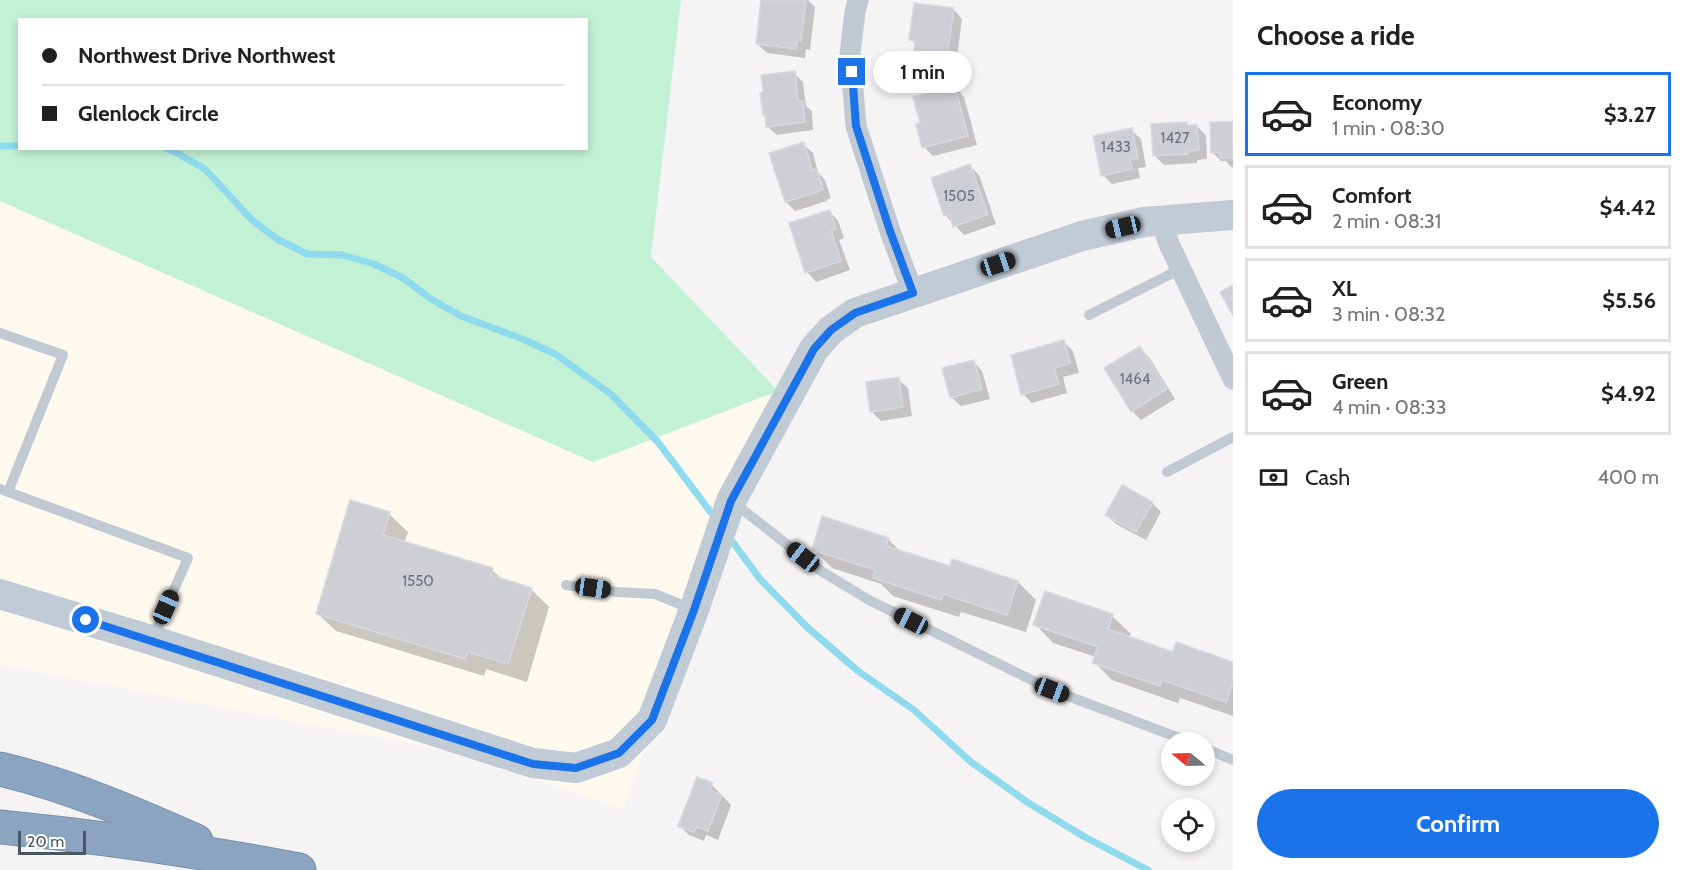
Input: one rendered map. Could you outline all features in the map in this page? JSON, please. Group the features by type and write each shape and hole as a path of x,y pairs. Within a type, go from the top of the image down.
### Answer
{"highway":[{"path":"0,769 29,776 131,812 233,857"},
{"path":"0,827 233,857 299,870"}],"street":[{"path":"858,0 850,54 856,126 913,293"},
{"path":"0,594 151,640 533,764 576,768 619,753 652,720 694,610 731,501 814,349 831,330 855,313 1082,236 1144,222 1233,215"},
{"path":"1161,221 1169,244 1233,379"}],"lane":[{"path":"1089,315 1181,269"},
{"path":"0,333 63,355 4,491 188,558 151,640"},
{"path":"1167,472 1233,437"},
{"path":"731,501 821,571 869,600 1052,690 1163,732"},
{"path":"566,585 617,592 655,594 694,610"},
{"path":"1215,753 1233,760"}],"shaded area":[{"path":"0,201 593,462 778,391 623,809 454,752 0,665"}],"green space":[{"path":"0,0 681,0 651,257 778,391 593,462 0,201"}],"building":[{"path":"761,0 806,0 801,41 797,41 796,49 756,44"},
{"path":"914,3 954,8 947,56 914,51 915,41 909,40"},
{"path":"795,71 798,101 803,101 805,122 766,127 760,93 763,92 761,75"},
{"path":"955,86 968,136 922,148 916,124 920,123 913,97"},
{"path":"1187,122 1187,125 1197,125 1199,150 1188,151 1188,154 1153,156 1151,124"},
{"path":"1210,122 1233,122 1233,158 1220,158 1220,152 1211,153"},
{"path":"1132,128 1138,158 1130,159 1132,169 1101,176 1093,136"},
{"path":"804,142 812,170 817,169 823,189 785,202 769,153"},
{"path":"970,164 988,214 953,227 949,214 944,216 931,178"},
{"path":"830,210 836,229 831,230 841,261 805,273 789,223"},
{"path":"1233,285 1233,316 1220,292"},
{"path":"1064,340 1070,363 1054,368 1059,384 1021,395 1011,355"},
{"path":"1140,346 1167,389 1131,412 1104,368"},
{"path":"974,360 982,389 950,398 942,368"},
{"path":"899,377 903,407 870,412 866,382"},
{"path":"1122,485 1153,502 1136,532 1105,515"},
{"path":"350,500 390,512 383,535 493,568 491,575 532,588 508,664 468,652 465,659 316,614"},
{"path":"822,516 889,538 886,546 950,566 952,559 1018,581 1007,615 943,594 941,600 873,578 875,570 812,550"},
{"path":"1045,591 1113,614 1108,629 1173,652 1176,642 1233,662 1233,683 1226,702 1162,680 1160,686 1092,663 1098,647 1033,625"},
{"path":"697,777 713,783 710,790 722,795 708,831 697,827 694,832 678,826"}],"waterway":[{"path":"0,146 18,146"},
{"path":"170,150 205,169 251,219 277,239 307,254 342,255 374,264 403,278 431,299 461,316 555,354 611,394 658,442 715,518"},
{"path":"729,537 760,579 807,627 858,671 914,710 971,762 1027,802 1083,836 1148,870"}],"route":[{"path":"86,620 533,764 576,768 619,753 652,720 694,610 731,501 814,349 831,330 855,313 913,293 856,126 852,72"}]}
